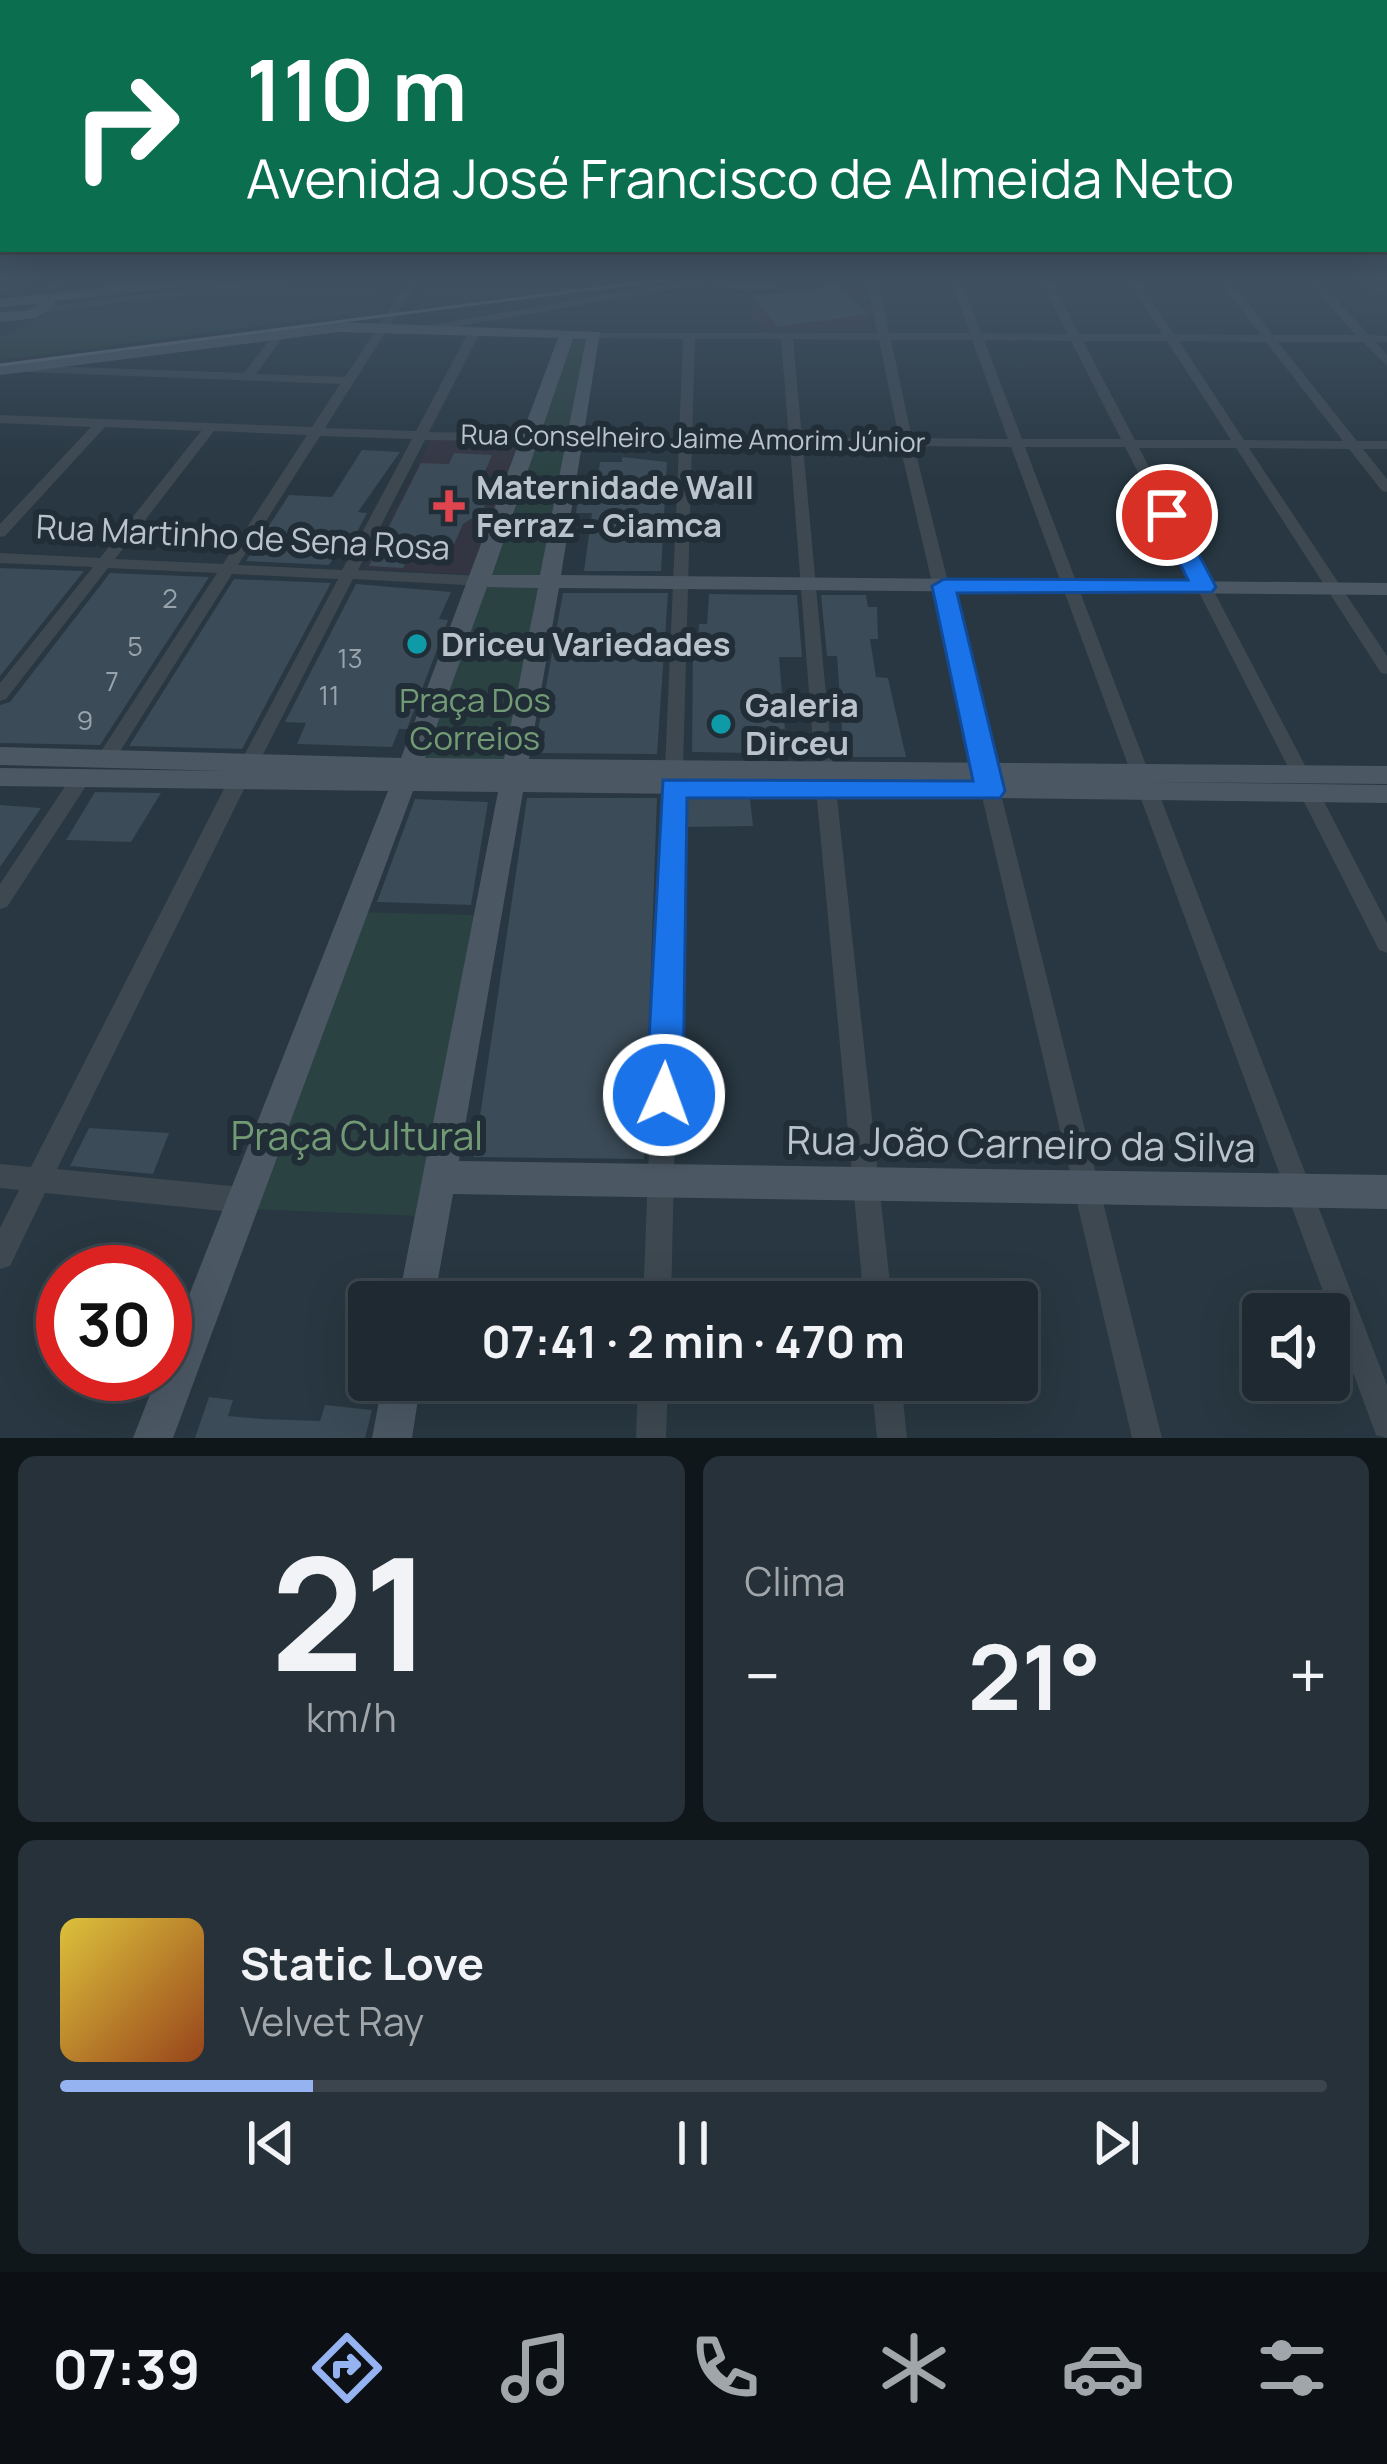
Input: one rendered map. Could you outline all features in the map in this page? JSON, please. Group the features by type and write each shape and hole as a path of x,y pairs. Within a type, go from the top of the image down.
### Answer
{"street":[{"path":"0,370 183,346"},
{"path":"247,378 270,346"},
{"path":"105,759 373,346"},
{"path":"0,1256 243,773 468,346"},
{"path":"152,1438 403,776 483,581 563,346"},
{"path":"420,1281 593,346"},
{"path":"658,1281 688,346"},
{"path":"789,346 825,780 876,1281"},
{"path":"884,346 1147,1438"},
{"path":"980,346 1387,1424"},
{"path":"1079,346 1387,944"},
{"path":"1176,346 1387,669"},
{"path":"1275,346 1387,488"},
{"path":"21,368 351,381"},
{"name":"Rua Conselheiro Jaime Amorim Júnior","path":"0,418 530,440 1387,445"},
{"path":"0,532 102,423"},
{"path":"0,695 212,427"},
{"name":"Rua Martinho de Sena Rosa","path":"0,559 483,581"},
{"path":"483,581 1387,589"},
{"path":"0,756 105,759 243,773"},
{"path":"0,777 243,773 1305,783 1387,775"},
{"path":"0,901 81,778"},
{"path":"1305,783 1387,794"},
{"path":"0,1176 242,1200"},
{"name":"Rua João Carneiro da Silva","path":"439,1177 1387,1192"},
{"path":"392,1438 398,1401"},
{"path":"650,1438 652,1401"},
{"path":"888,1401 892,1438"}],"shaded area":[{"name":"Maternidade Wall Ferraz - Ciamca","path":"431,440 524,444 475,575 365,568"}],"green space":[{"path":"0,346 106,346 0,360"},
{"name":"Praça Dos Correios","path":"568,346 589,346 506,764 417,762"},
{"name":"Praça Cultural","path":"358,912 476,915 418,1216 250,1209"}],"building":[{"path":"362,450 400,452 358,512 367,513 347,551 338,550 329,565 246,561 289,495 332,497"},
{"path":"454,453 492,455 480,483 485,510 463,524 447,560 408,558 403,568 369,566 421,463 449,464"},
{"path":"622,457 667,462 661,571 584,571 592,513 576,513 578,498 595,498 600,462 622,462"},
{"path":"0,568 84,571 0,676"},
{"path":"110,573 209,577 100,745 0,743 0,705 10,702"},
{"path":"234,579 331,583 242,749 129,746"},
{"path":"356,584 451,592 439,619 448,620 407,729 399,729 392,747 297,744 306,723 285,722"},
{"path":"563,593 668,593 657,754 541,753 545,731 538,731"},
{"path":"709,594 797,595 802,657 779,657 785,729 751,730 752,753 692,752 693,643 698,643 699,624 707,624"},
{"path":"821,595 866,595 868,607 877,607 878,639 870,639 876,677 888,678 906,757 844,757 837,656 827,656"},
{"path":"95,792 161,793 131,842 66,840"},
{"path":"527,798 657,798 644,1159 474,1157"},
{"path":"415,799 488,802 471,905 377,902"},
{"path":"687,799 750,799 753,826 687,827"},
{"path":"0,805 41,808 0,867"},
{"path":"89,1128 169,1133 153,1174 70,1166"},
{"path":"209,1397 233,1400 228,1416 263,1419 320,1421 325,1405 372,1410 365,1438 195,1438"}],"tram line":[{"path":"0,365 147,346"}],"place":[{"name":"Maternidade Wall Ferraz - Ciamca","path":"449,506"},
{"name":"Driceu Variedades","path":"417,644"},
{"name":"Galeria Dirceu","path":"721,724"}],"route":[{"path":"664,1095 673,788 990,791 944,586 1204,587 1167,515"}]}
